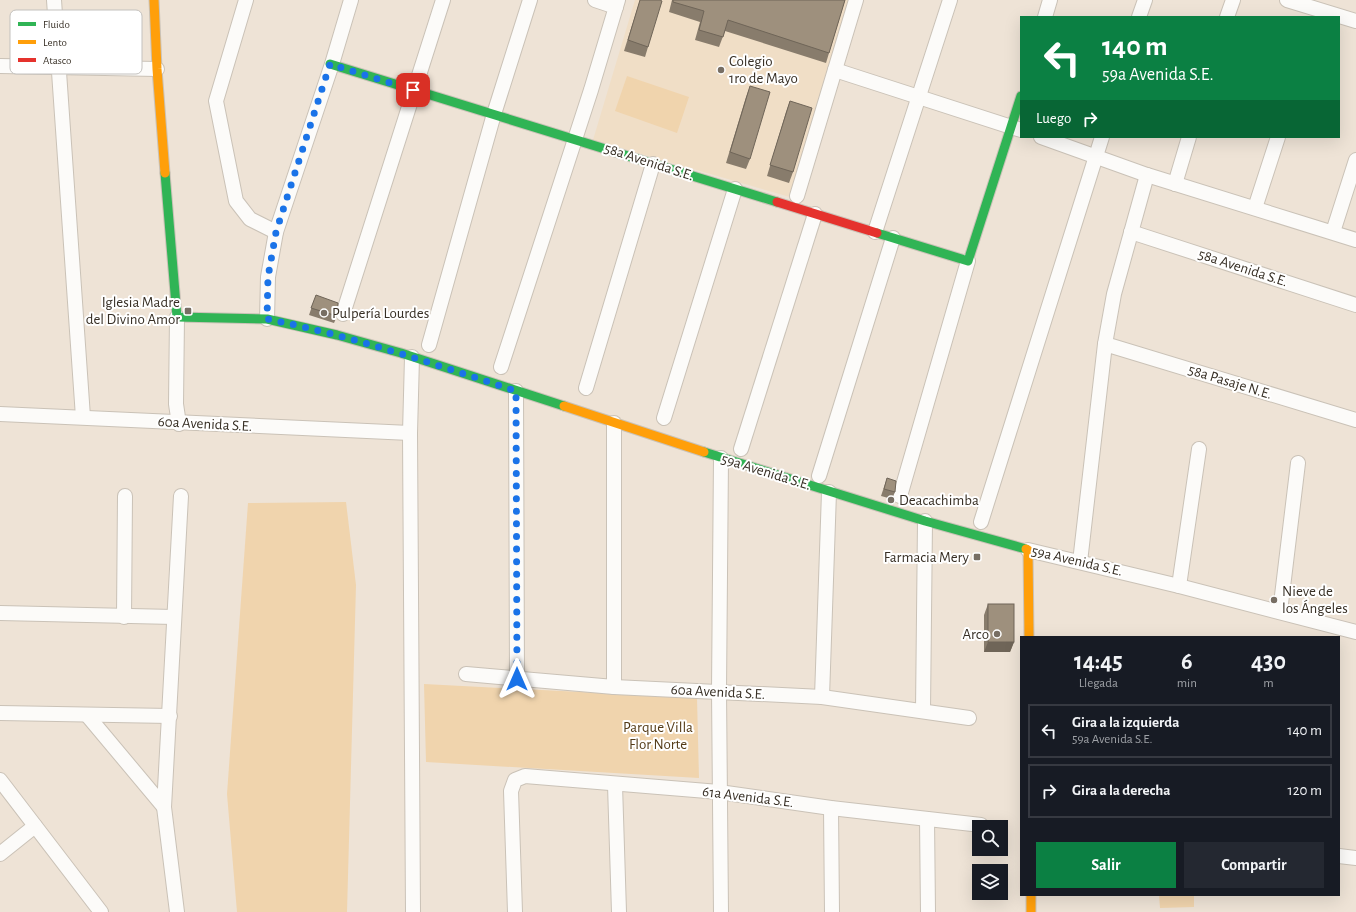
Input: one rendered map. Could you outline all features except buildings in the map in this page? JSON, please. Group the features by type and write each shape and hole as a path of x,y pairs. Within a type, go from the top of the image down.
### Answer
{"street":[{"path":"54,0 55,10"},
{"path":"154,0 157,70 177,317 176,404 179,424"},
{"path":"246,0 216,101 236,201 250,219 276,232"},
{"path":"267,319 268,277 276,232 350,0"},
{"path":"343,314 442,0"},
{"path":"429,345 494,114 530,0"},
{"path":"501,367 591,90 617,3 595,0"},
{"path":"797,196 856,0"},
{"path":"875,232 950,0"},
{"path":"1045,16 1050,0"},
{"path":"1140,16 1145,0"},
{"path":"1227,16 1233,0"},
{"path":"1287,0 1321,9 1356,21"},
{"name":"58a Avenida S.E.","path":"330,64 575,138 653,164 968,261"},
{"path":"0,66 10,66"},
{"path":"142,70 157,70"},
{"path":"835,70 1016,128"},
{"path":"60,74 70,250 83,418"},
{"path":"900,496 968,261 1016,128 1020,102"},
{"path":"1044,138 1147,175 1356,240"},
{"path":"981,522 1102,138"},
{"path":"1175,184 1190,138"},
{"path":"1254,208 1278,138"},
{"path":"1332,232 1356,160"},
{"path":"586,388 653,164"},
{"path":"1080,562 1105,344 1114,294 1147,175"},
{"path":"664,418 735,189"},
{"path":"741,449 815,214"},
{"name":"58a Avenida S.E.","path":"1131,232 1356,305"},
{"path":"820,476 893,238"},
{"name":"59a Avenida S.E.","path":"177,317 267,319 313,328 412,357 721,458 925,521 1028,550 1180,586 1356,632"},
{"name":"58a Pasaje N.E.","path":"1105,344 1356,420"},
{"path":"412,357 410,433 413,912"},
{"path":"516,391 517,679"},
{"name":"60a Avenida S.E.","path":"0,414 179,424 410,433"},
{"path":"614,423 614,686"},
{"path":"1180,586 1199,449"},
{"path":"721,458 719,691 721,912"},
{"path":"1280,612 1298,463"},
{"path":"822,697 830,492"},
{"path":"124,617 125,496"},
{"path":"177,912 164,807 181,496"},
{"path":"923,710 925,521"},
{"path":"1028,550 1029,636"},
{"path":"0,613 174,617"},
{"name":"60a Avenida S.E.","path":"466,674 614,686 822,697 923,710 969,718"},
{"path":"0,713 170,716"},
{"path":"87,715 164,807"},
{"name":"61a Avenida S.E.","path":"515,912 511,791 515,780 525,776 615,785 719,792 831,808 972,824"},
{"path":"0,780 101,912"},
{"path":"615,785 619,912"},
{"path":"831,808 832,912"},
{"path":"927,819 928,912"},
{"path":"0,854 35,826"},
{"path":"1340,856 1356,858"},
{"path":"1031,896 1032,912"}],"shaded area":[{"name":"Colegio 1ro de Mayo","path":"635,0 850,0 790,197 593,140"}],"green space":[{"path":"627,76 689,97 677,133 615,111"},
{"path":"346,502 356,585 347,912 237,912 227,794 248,503"},
{"name":"Parque Villa Flor Norte","path":"424,684 697,698 699,778 426,762"},
{"path":"1159,896 1194,896 1194,907 1160,908"}],"traffic: fast":[{"path":"330,64 777,202"},
{"path":"877,233 968,261 1020,99"},
{"path":"165,173 177,317 267,319 337,335 401,353 564,406"},
{"path":"704,452 925,521 1026,549"}],"traffic: slow":[{"path":"154,0 157,69 165,173"},
{"path":"564,406 704,452"},
{"path":"1026,549 1028,550 1029,636"},
{"path":"1031,896 1031,912"}],"traffic: jam":[{"path":"777,202 877,233"}],"place":[{"name":"Colegio 1ro de Mayo","path":"721,70"},
{"name":"Iglesia Madre del Divino Amor","path":"188,311"},
{"name":"Pulpería Lourdes","path":"324,313"},
{"name":"Deacachimba","path":"891,500"},
{"name":"Farmacia Mery","path":"977,557"},
{"name":"Nieve de los Ángeles","path":"1274,600"},
{"name":"Arco","path":"997,634"}],"route":[{"path":"413,90 330,64 276,232 268,277 267,319 313,328 350,338 516,391 517,679"}]}
